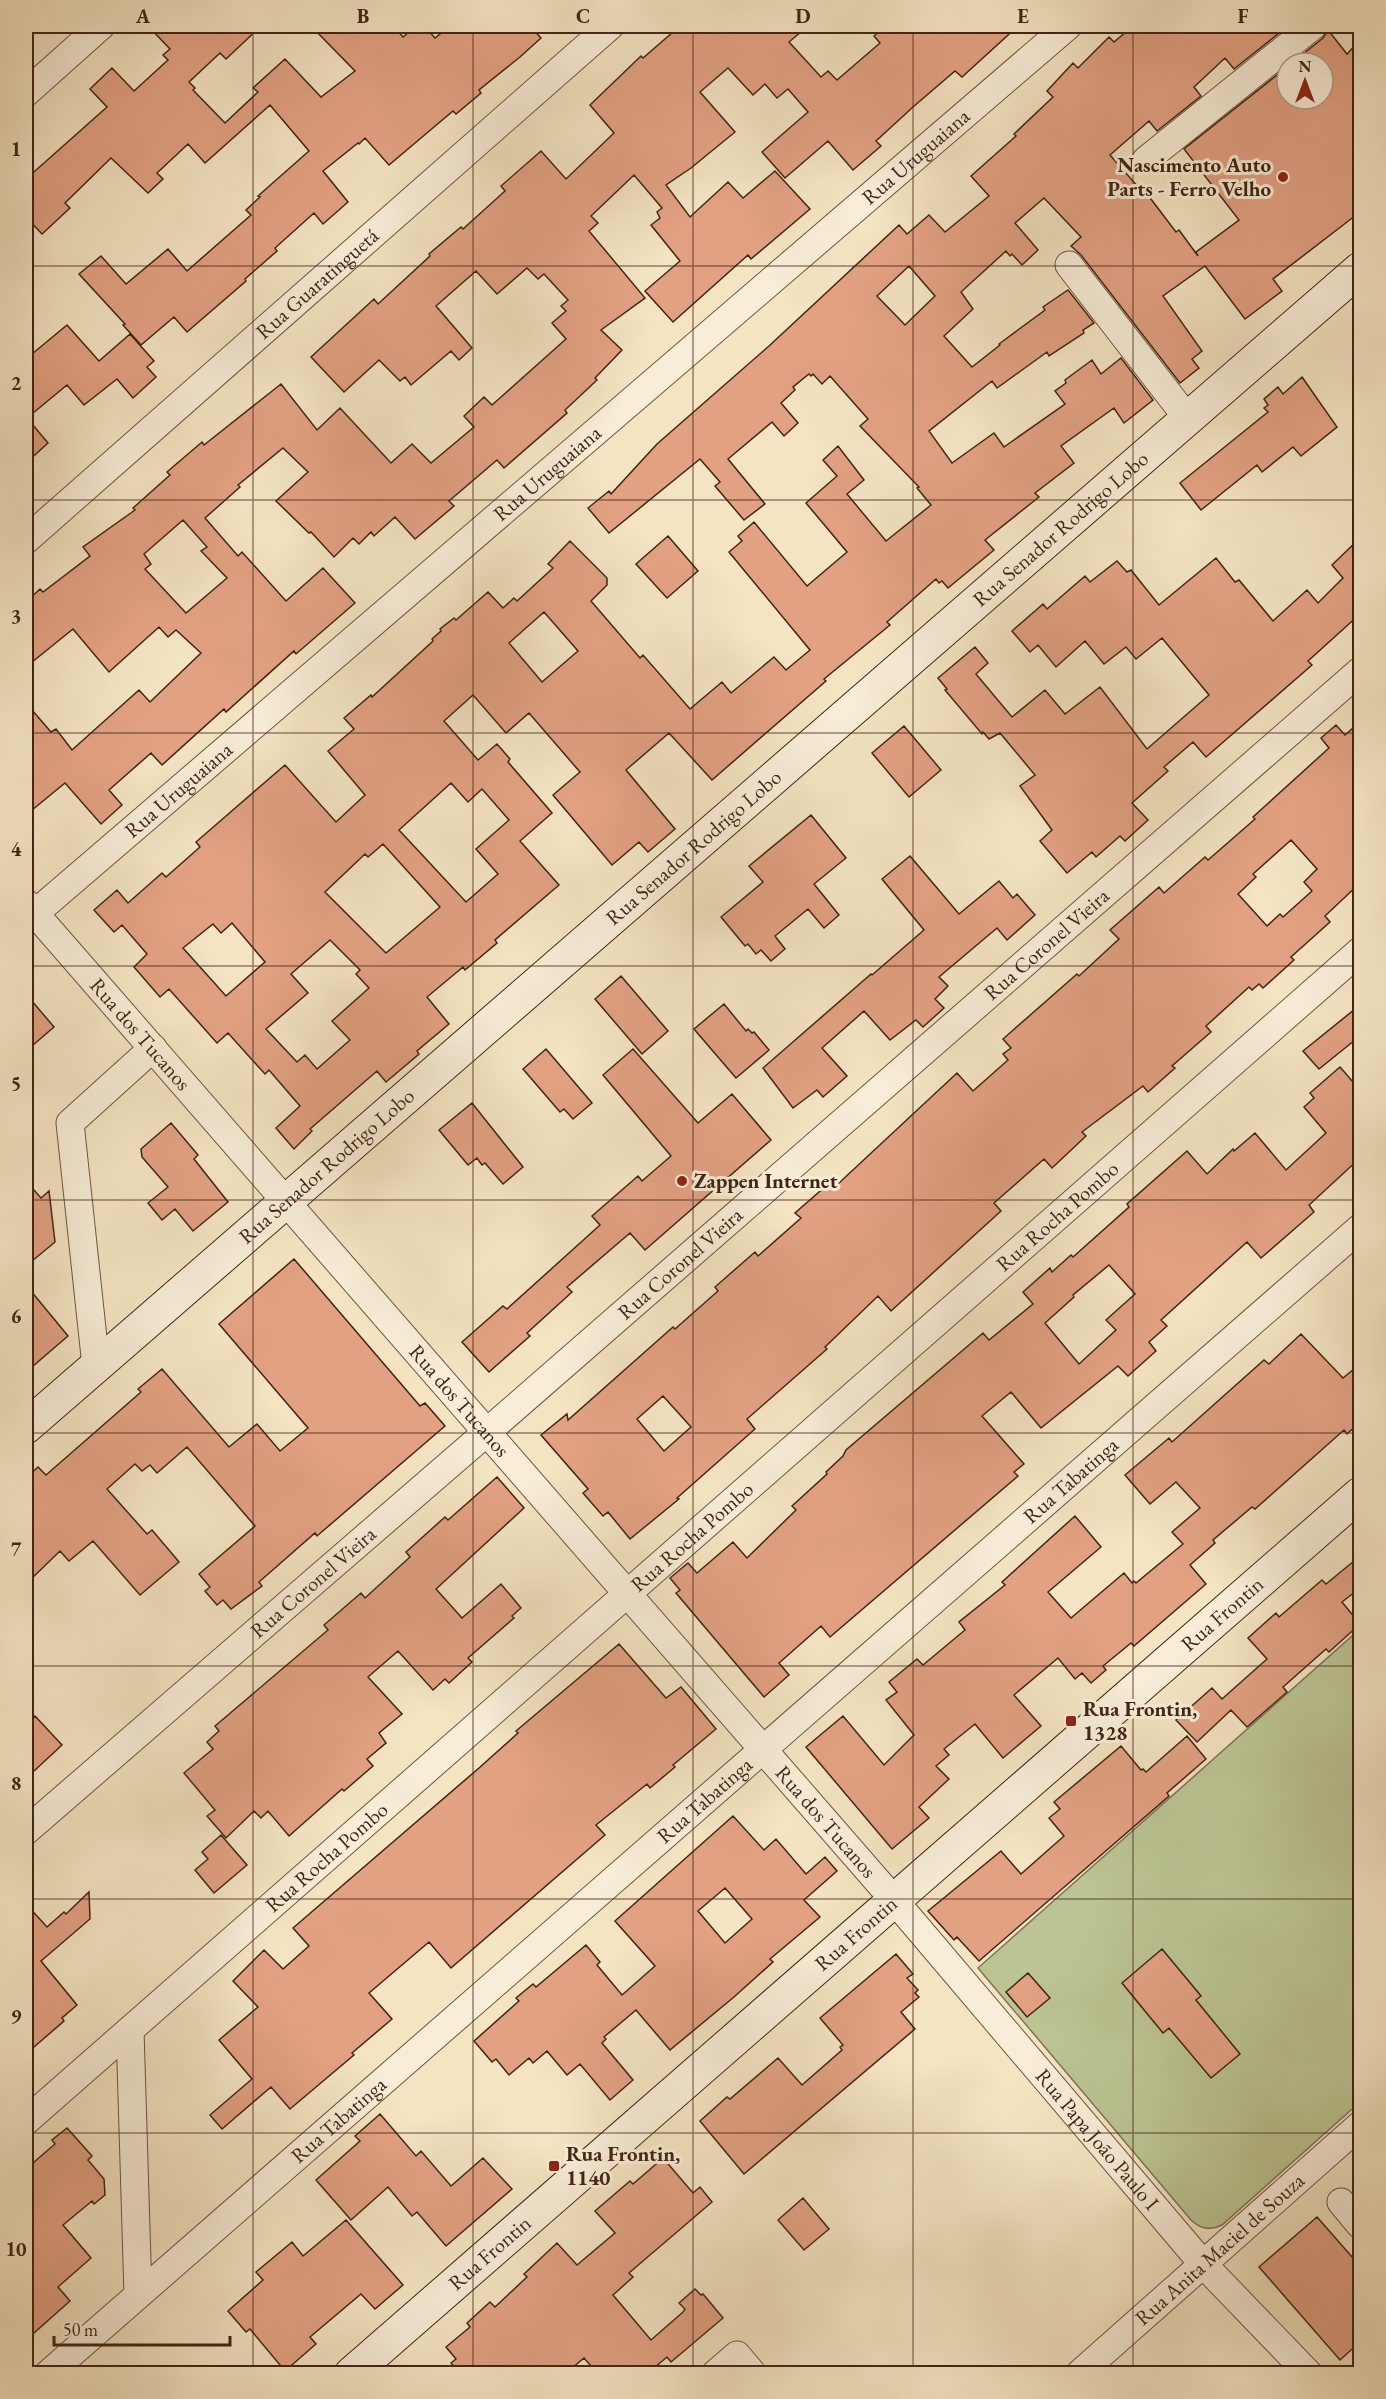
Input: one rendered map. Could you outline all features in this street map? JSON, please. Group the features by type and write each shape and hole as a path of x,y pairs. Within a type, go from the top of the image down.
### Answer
{"street":[{"path":"26,93 101,26"},
{"name":"Rua Guaratinguetá","path":"26,540 610,26"},
{"name":"Rua Uruguaiana","path":"29,912 1068,26"},
{"path":"1146,160 1313,26"},
{"path":"1069,265 1188,419"},
{"name":"Rua Senador Rodrigo Lobo","path":"26,1427 1360,269"},
{"name":"Rua Coronel Vieira","path":"26,1830 487,1432 1360,671"},
{"name":"Rua dos Tucanos","path":"29,912 153,1048 894,1900"},
{"name":"Rua Rocha Pombo","path":"26,2121 1360,951"},
{"path":"96,1366 69,1123 153,1048"},
{"name":"Rua Tabatinga","path":"48,2373 1360,1228"},
{"name":"Rua Frontin","path":"351,2373 1360,1494"},
{"name":"Rua Papa João Paulo I","path":"894,1900 1203,2264 1309,2373"},
{"path":"130,2030 138,2295"},
{"name":"Rua Anita Maciel de Souza","path":"1079,2373 1360,2125"},
{"path":"1341,2202 1360,2225"},
{"path":"715,2373 745,2364"}],"green space":[{"path":"1360,1629 1360,2102 1222,2225 1205,2228 1191,2220 978,1968"}],"building":[{"path":"148,26 261,26 226,59 220,53 189,82 195,88 193,90 225,123 258,92 253,88 285,59 321,97 355,71 311,26 393,26 403,37 416,26 424,26 435,38 450,26 530,26 541,38 479,90 481,93 456,114 453,111 389,165 365,138 358,143 323,171 348,202 323,224 314,213 275,248 277,251 245,279 246,281 187,332 174,317 141,345 79,274 101,256 126,284 168,249 187,271 251,215 246,210 260,197 258,196 309,151 270,105 205,163 188,144 157,173 163,179 148,193 111,158 65,203 70,208 42,234 26,217 26,179 107,107 90,89 112,68 134,91 168,60 163,55 170,49"},
{"path":"680,26 808,26 789,42 821,77 828,71 837,80 880,43 874,36 886,26 1018,26 962,77 955,71 913,107 876,141 881,146 853,170 828,141 785,178 762,152 808,112 788,89 777,98 765,84 753,95 728,68 700,92 735,132 666,185 690,217 728,182 743,198 775,171 810,209 751,259 748,255 673,322 645,291 680,261 651,225 660,218 657,212 662,208 634,175 591,216 598,223 589,231 645,298 601,330 622,350 595,378 597,380 565,410 567,413 504,468 497,460 449,501 454,506 415,539 395,517 374,536 371,532 359,544 353,538 334,557 311,532 309,533 276,501 308,472 283,448 238,485 240,487 205,518 238,556 242,552 286,601 323,568 355,603 296,654 294,651 226,712 224,709 162,765 151,753 109,790 122,805 101,824 65,783 26,815 26,703 51,732 56,729 72,750 139,690 150,702 201,653 176,630 168,637 159,627 109,672 73,629 26,667 26,602 40,589 43,592 90,556 83,547 135,510 133,508 170,475 167,472 202,442 204,445 281,384 317,430 340,408 391,463 412,444 431,463 474,427 464,416 484,397 492,405 566,339 552,323 566,311 561,306 568,300 544,274 538,279 527,268 497,294 476,271 436,306 472,348 459,360 451,351 411,385 405,377 400,381 379,360 344,392 311,357 374,299 378,304 430,256 429,254 461,227 463,229 505,191 501,186 541,151 566,179 614,133 590,105 641,56 643,58","holes":["183,520 207,547 201,551 227,578 186,613 145,569 151,564 144,554"]},
{"path":"1133,26 1288,26 1234,69 1225,58 1194,87 1201,96 1157,131 1149,121 1110,155 1139,188 1141,186 1176,232 1179,230 1198,256 1196,252 1239,220 1184,149 1275,77 1275,111 1335,111 1335,51 1307,51 1323,38 1328,30 1347,54 1360,40 1360,212 1273,279 1282,291 1245,319 1205,266 1163,296 1202,351 1192,359 1199,368 1180,383 1081,255 1071,246 1081,237 1044,198 1015,223 1038,250 1022,265 1006,251 961,292 973,309 944,336 972,367 1045,310 1043,307 1068,290 1094,323 1083,330 1084,333 1049,356 1047,352 997,388 992,381 929,431 952,463 994,433 1004,447 1065,404 1055,391 1066,383 1065,380 1092,360 1101,374 1121,358 1153,400 1124,423 1114,408 1061,446 1074,463 1035,493 1039,497 985,540 994,550 948,588 942,581 939,583 936,579 887,622 890,625 824,679 826,681 712,780 669,733 626,770 675,829 648,852 639,842 612,865 553,795 580,772 529,713 506,733 473,695 444,721 478,760 497,744 510,759 508,762 552,813 520,841 559,885 495,940 497,943 465,970 463,967 427,997 449,1024 417,1051 419,1054 386,1082 377,1071 310,1129 312,1131 294,1149 276,1128 300,1106 269,1070 265,1074 228,1033 217,1043 169,989 160,997 134,967 147,954 122,925 114,932 94,910 117,890 128,903 162,873 166,877 200,847 196,842 285,765 336,822 365,795 328,751 354,729 344,718 371,695 372,697 433,641 432,639 441,631 440,629 454,618 456,620 488,592 503,608 514,598 517,601 553,568 548,564 570,541 607,578 607,585 591,601 640,658 643,655 690,709 722,682 731,693 774,657 786,670 810,650 729,552 742,541 738,536 754,522 807,586 847,552 806,503 837,476 823,460 838,446 864,480 847,494 886,541 931,505 917,488 919,487 860,426 868,419 830,376 822,384 813,374 811,376 809,374 793,387 795,390 781,403 798,423 784,436 772,422 728,459 765,504 744,520 715,486 720,482 700,459 609,533 588,508 609,491 611,494 657,444 769,346 899,225 907,234 929,215 945,232 989,196 971,176 1016,136 1014,134 1053,97 1047,91 1073,63 1078,68 1109,37 1114,42","holes":["909,266 935,296 905,325 877,296","544,612 578,651 542,682 509,643","451,783 468,802 482,789 509,820 476,849 498,874 466,902 399,830","383,844 440,907 386,953 325,892 365,854 368,857","232,923 265,962 226,996 183,948 213,924 221,933","330,940 360,970 356,974 369,988 332,1021 350,1040 317,1069 305,1055 297,1062 266,1029 308,993 291,974"]},
{"path":"67,325 99,361 130,334 154,361 147,367 156,377 133,398 117,379 84,405 67,385 27,418 48,443 26,463 26,359"},
{"path":"1302,377 1337,427 1301,456 1293,447 1262,472 1257,465 1201,510 1180,483 1268,412 1264,408 1268,405 1264,399 1278,387 1283,394"},
{"path":"668,536 698,571 667,598 636,564"},
{"path":"1360,538 1360,614 1308,661 1312,665 1206,757 1193,742 1164,767 1168,771 1132,803 1148,820 1125,841 1120,836 1096,857 1092,852 1067,873 1040,841 1052,830 1020,786 1035,775 1000,733 989,739 983,732 982,734 945,690 947,689 938,678 975,647 988,663 976,674 1012,717 1045,690 1065,714 1100,687 1147,749 1209,695 1162,638 1136,659 1126,647 1104,664 1085,641 1056,667 1038,645 1030,652 1012,631 1043,604 1047,609 1085,576 1090,582 1117,561 1127,572 1131,570 1159,605 1216,558 1235,582 1239,580 1273,621 1307,590 1318,603 1343,578 1332,565"},
{"path":"1360,722 1360,883 1325,916 1330,922 1291,957 1294,960 1263,988 1259,984 1252,990 1249,987 1206,1026 1211,1032 1172,1066 1175,1068 1148,1092 1143,1086 1082,1132 1086,1136 1052,1168 1044,1159 994,1203 1001,1211 891,1311 878,1296 825,1347 827,1349 747,1419 755,1429 677,1498 679,1499 630,1539 608,1512 603,1516 583,1493 588,1489 541,1435 567,1414 568,1420 673,1327 675,1329 718,1291 715,1287 755,1252 758,1256 801,1218 795,1213 835,1178 839,1183 957,1073 973,1091 1008,1060 1003,1054 1011,1048 1003,1039 1077,974 1079,976 1119,939 1110,930 1159,887 1164,893 1205,857 1208,860 1255,819 1253,817 1329,748 1321,738 1336,725 1345,735","holes":["1291,840 1317,869 1304,882 1312,891 1283,917 1280,914 1267,926 1238,894 1256,877 1253,874","663,1396 691,1427 664,1451 637,1419"]},
{"path":"904,726 941,770 909,797 872,753"},
{"path":"811,815 846,858 814,884 839,915 824,928 808,909 775,936 785,949 771,961 761,950 756,954 748,944 745,946 721,917 763,882 749,866"},
{"path":"910,856 959,914 999,881 1013,898 1017,894 1035,915 1007,940 997,928 939,977 948,986 935,999 944,1008 923,1027 916,1020 890,1040 864,1011 822,1048 847,1076 823,1097 817,1090 793,1108 763,1068 924,930 882,879"},
{"path":"621,976 668,1031 642,1054 595,999"},
{"path":"26,994 54,1027 26,1051"},
{"path":"724,1004 746,1031 748,1029 754,1032 769,1050 736,1078 694,1029"},
{"path":"1360,1005 1360,1036 1319,1069 1303,1051"},
{"path":"546,1049 592,1103 573,1119 564,1109 560,1112 523,1069"},
{"path":"633,1049 698,1123 732,1094 771,1140 645,1250 630,1233 567,1287 572,1292 527,1333 530,1336 489,1372 462,1342 503,1306 507,1309 600,1225 592,1216 638,1176 642,1181 671,1156 603,1075"},
{"path":"1340,1067 1360,1090 1360,1158 1309,1205 1314,1212 1261,1258 1247,1242 1161,1320 1167,1326 1149,1342 1156,1351 1128,1376 1118,1366 1041,1428 1011,1392 982,1416 1024,1464 1014,1472 1018,1476 830,1637 821,1626 779,1663 789,1675 764,1697 676,1593 680,1590 670,1578 688,1563 697,1573 733,1542 747,1558 796,1510 792,1506 827,1474 826,1472 843,1456 846,1450 983,1333 989,1340 1033,1304 1023,1292 1050,1268 1052,1272 1071,1255 1073,1257 1129,1207 1127,1204 1187,1151 1207,1174 1233,1149 1234,1151 1255,1133 1286,1170 1326,1133 1304,1107 1314,1098 1310,1093","holes":["1109,1265 1135,1294 1106,1320 1116,1330 1079,1364 1045,1323 1074,1297 1073,1295"]},
{"path":"472,1103 523,1167 503,1184 485,1163 482,1165 477,1158 468,1165 439,1130"},
{"path":"171,1123 198,1155 194,1159 228,1202 193,1231 175,1209 162,1220 148,1203 168,1187 142,1157 141,1149"},
{"path":"26,1181 41,1198 49,1191 55,1242 26,1266"},
{"path":"294,1259 420,1406 425,1403 445,1426 317,1536 315,1533 259,1582 262,1586 231,1609 223,1600 217,1605 205,1591 210,1587 199,1574 255,1526 187,1447 157,1473 150,1465 142,1471 135,1464 107,1489 147,1534 152,1530 179,1562 140,1595 93,1541 69,1561 60,1551 26,1584 26,1478 38,1467 46,1475 141,1392 138,1389 162,1369 229,1447 257,1424 280,1451 308,1428 219,1324"},
{"path":"26,1285 68,1336 26,1372"},
{"path":"1301,1334 1343,1378 1360,1364 1360,1422 1347,1434 1344,1430 1255,1509 1252,1507 1213,1540 1215,1543 1190,1565 1206,1584 1134,1646 1131,1643 1103,1666 1106,1670 1091,1683 1082,1673 1075,1679 1058,1658 1014,1695 1041,1726 1003,1758 975,1724 944,1749 949,1755 936,1766 949,1779 919,1807 929,1818 892,1849 806,1747 843,1716 884,1765 914,1735 886,1700 897,1692 889,1682 917,1659 923,1665 965,1630 959,1622 1005,1585 1002,1582 1075,1516 1101,1547 1048,1592 1071,1618 1124,1573 1132,1583 1134,1581 1136,1583 1183,1544 1172,1532 1200,1508 1176,1482 1150,1504 1125,1475 1169,1438 1172,1442 1264,1360 1269,1364"},
{"path":"497,1477 524,1508 436,1589 462,1618 501,1584 521,1608 512,1616 514,1618 468,1658 472,1662 449,1683 445,1679 433,1690 398,1651 368,1677 402,1714 379,1733 386,1743 367,1759 373,1766 344,1791 342,1789 289,1836 268,1811 261,1818 254,1811 226,1838 207,1816 215,1810 184,1773 213,1749 207,1742 219,1731 215,1726 328,1630 324,1625 361,1593 365,1598 410,1557 406,1552 445,1517 448,1520"},
{"path":"1360,1556 1360,1588 1342,1602 1360,1624 1329,1652 1326,1649 1283,1687 1287,1692 1247,1727 1231,1710 1197,1742 1176,1720 1212,1688 1222,1699 1267,1659 1248,1638 1276,1613 1279,1617 1322,1580 1326,1584"},
{"path":"619,1644 666,1698 681,1687 716,1729 673,1765 675,1767 650,1788 647,1784 596,1825 605,1835 451,1968 429,1942 369,1993 392,2019 352,2053 354,2055 290,2109 271,2087 222,2129 210,2115 252,2079 219,2040 258,2007 233,1981 264,1950 283,1969 309,1946 293,1928 479,1768 518,1733 516,1731"},
{"path":"35,1716 62,1745 34,1771 26,1762 26,1725"},
{"path":"1187,1736 1206,1759 1167,1793 1169,1796 979,1961 957,1937 954,1940 928,1911 1001,1851 1021,1874 1064,1836 1049,1818 1060,1809 1054,1802 1121,1746 1141,1770 1146,1772"},
{"path":"733,1816 764,1850 776,1839 806,1874 825,1857 837,1871 804,1900 820,1917 770,1959 773,1962 734,1997 670,2050 636,2010 604,2037 606,2039 602,2043 633,2080 610,2100 580,2064 567,2075 547,2051 533,2063 529,2058 509,2075 496,2059 492,2062 474,2041 519,2001 516,1998 533,1984 536,1987 586,1945 600,1962 597,1965 622,1995 655,1966 615,1921","holes":["725,1888 752,1919 725,1943 698,1911"]},
{"path":"221,1835 247,1865 214,1893 195,1870 208,1859 202,1852"},
{"path":"89,1892 90,1919 41,1961 77,2005 62,2018 64,2021 34,2047 26,2037 26,1904 47,1927 64,1912 66,1914"},
{"path":"1162,1949 1201,1996 1196,2000 1240,2054 1211,2078 1169,2028 1163,2033 1122,1983"},
{"path":"896,1954 913,1974 907,1978 918,1990 915,1993 919,1997 901,2012 915,2029 744,2174 700,2121 778,2058 802,2085 842,2050 840,2047 843,2045 820,2018"},
{"path":"1028,1973 1050,1998 1027,2017 1006,1992"},
{"path":"380,2114 416,2156 421,2151 451,2186 483,2158 512,2189 446,2246 417,2212 412,2216 388,2187 351,2220 316,2180 360,2141 355,2136"},
{"path":"67,2128 92,2156 88,2160 104,2179 105,2195 94,2204 92,2201 63,2225 91,2258 58,2287 70,2301 26,2340 26,2169 55,2144 52,2140"},
{"path":"663,2158 693,2193 700,2187 712,2202 629,2273 633,2277 613,2295 651,2340 683,2312 685,2309 679,2303 695,2289 701,2295 703,2294 723,2318 671,2362 667,2357 648,2373 597,2373 584,2358 566,2373 460,2373 451,2363 456,2359 446,2347 470,2327 467,2323 490,2302 495,2307 527,2277 524,2274 557,2243 577,2265 615,2233 595,2211 630,2181 633,2184"},
{"path":"803,2198 829,2229 804,2250 778,2220"},
{"path":"1317,2217 1360,2266 1360,2342 1340,2360 1259,2267"},
{"path":"346,2220 403,2285 375,2309 361,2294 310,2337 316,2344 285,2371 250,2329 246,2332 228,2311 263,2280 256,2272 292,2242 303,2256"}],"place":[{"name":"Nascimento Auto Parts - Ferro Velho","path":"1283,177"},
{"name":"Zappen Internet","path":"682,1181"},
{"name":"Rua Frontin, 1328","path":"1071,1721"},
{"name":"Rua Frontin, 1140","path":"554,2166"}]}
